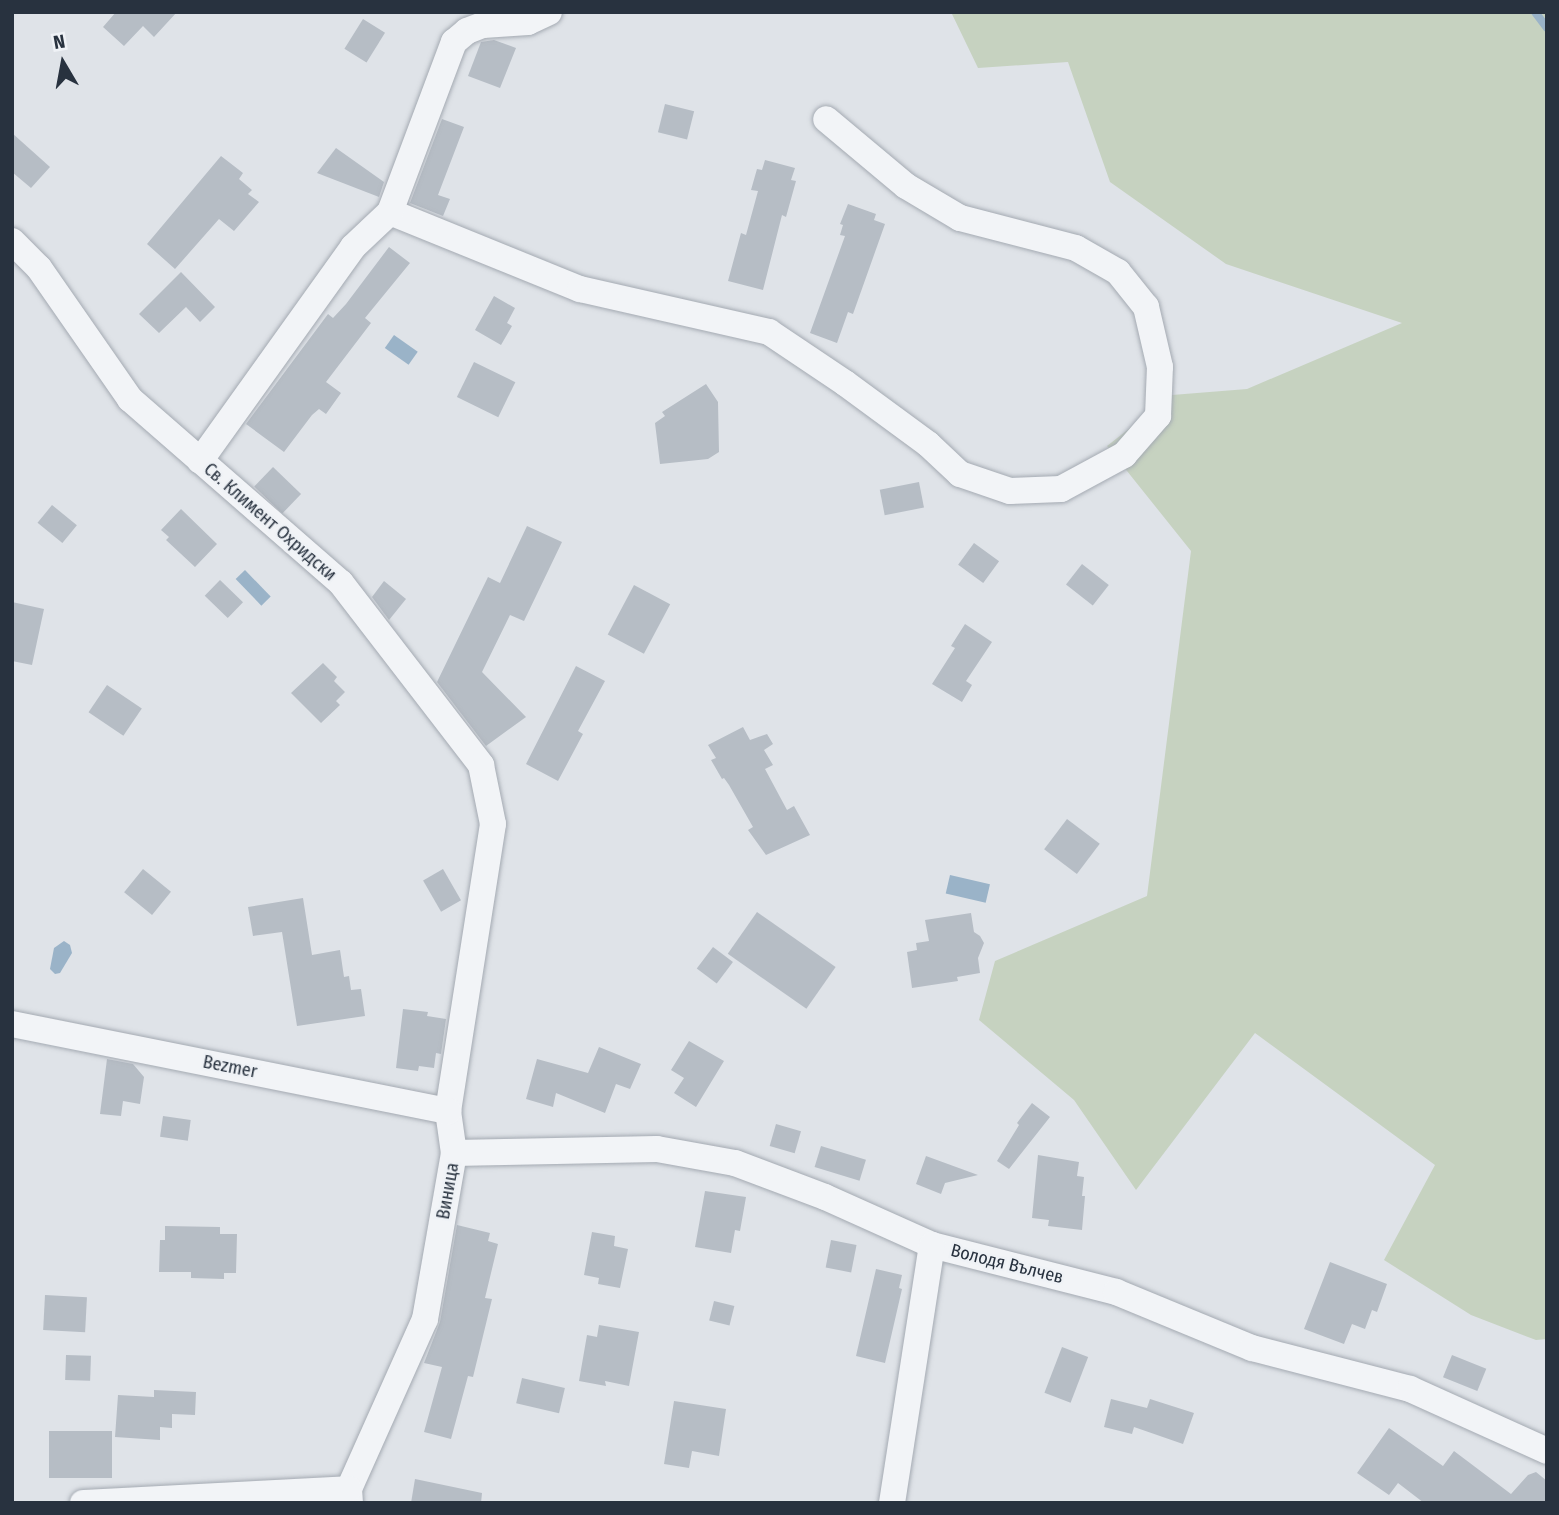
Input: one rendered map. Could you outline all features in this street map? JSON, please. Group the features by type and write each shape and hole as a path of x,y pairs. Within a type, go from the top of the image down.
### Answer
{"street":[{"path":"200,461 353,247 390,212 454,42 467,31 483,25 528,22 549,12"},
{"path":"390,212 580,289 769,332 928,444 960,474 1010,491 1061,489 1125,455 1158,415 1160,367 1146,307 1118,272 1076,248 960,218 906,186 826,119"},
{"name":"Св. Климент Охридски","path":"12,241 39,268 130,399 341,583 481,765 493,824"},
{"name":"Виница","path":"350,1496 425,1319 454,1153 448,1111 493,824"},
{"name":"Bezmer","path":"12,1024 448,1111"},
{"name":"Володя Вълчев","path":"454,1153 657,1149 735,1163 825,1197 932,1245 1116,1293 1252,1348 1410,1390 1547,1451"},
{"path":"892,1503 932,1245"},
{"path":"83,1503 350,1496"}],"green space":[{"path":"951,12 1547,12 1547,1339 1536,1340 1471,1315 1384,1260 1435,1165 1255,1033 1136,1190 1074,1100 979,1020 995,961 1147,896 1191,551 1107,446 1172,395 1247,389 1402,323 1226,264 1110,182 1068,62 978,68"}],"water":[{"path":"394,335 418,352 409,365 385,348"},
{"path":"245,570 271,597 261,606 236,579"},
{"path":"950,875 990,884 986,903 946,894"},
{"path":"64,941 70,945 72,953 60,973 55,974 50,969 54,948"}],"building":[{"path":"116,12 177,12 154,37 143,26 124,46 103,27"},
{"path":"363,19 385,33 367,62 344,49"},
{"path":"494,40 516,48 500,88 468,76 481,42"},
{"path":"665,104 694,111 687,139 658,132"},
{"path":"442,119 464,127 438,195 450,199 443,216 410,203"},
{"path":"12,133 50,167 31,188 12,172"},
{"path":"336,148 384,182 379,197 317,173"},
{"path":"221,156 243,173 239,179 252,190 248,194 259,202 234,231 219,219 175,269 147,244"},
{"path":"765,160 795,168 791,180 796,181 786,217 782,215 763,290 728,281 741,233 746,235 758,191 751,190 757,169 762,170"},
{"path":"848,204 876,214 874,220 885,224 853,314 848,312 837,343 810,333 845,236 840,235 843,225 840,224"},
{"path":"389,247 410,263 365,318 371,323 326,382 341,393 326,414 319,409 312,415 284,452 246,424 328,314 333,318 346,304"},
{"path":"181,272 215,307 200,322 186,307 159,333 139,314"},
{"path":"494,296 515,308 507,323 512,326 501,345 475,330"},
{"path":"474,362 515,382 498,417 457,397"},
{"path":"706,384 718,402 719,452 708,459 660,464 655,423 665,416 662,412"},
{"path":"273,467 301,494 282,514 254,486"},
{"path":"919,482 924,508 885,515 880,490"},
{"path":"52,505 77,525 62,543 38,523"},
{"path":"181,509 217,544 195,567 166,540 169,537 161,530"},
{"path":"527,526 562,542 524,621 510,615 482,672 526,717 486,746 437,682 488,577 500,583"},
{"path":"974,543 999,561 983,583 958,565"},
{"path":"1082,564 1109,585 1093,605 1066,584"},
{"path":"220,580 243,602 228,618 205,596"},
{"path":"384,581 406,599 389,620 372,597"},
{"path":"634,585 670,604 644,654 608,634"},
{"path":"12,602 44,609 32,665 12,661"},
{"path":"965,624 992,642 966,681 972,685 962,702 932,684 955,648 951,646"},
{"path":"323,663 337,677 334,681 345,692 336,701 340,705 321,723 291,693"},
{"path":"576,666 605,681 578,731 583,734 558,781 526,764"},
{"path":"107,685 142,708 123,736 89,712"},
{"path":"743,727 750,740 767,734 773,744 764,750 773,765 765,769 787,810 794,806 810,835 766,855 748,830 753,827 729,785 722,779 711,760 716,758 708,745"},
{"path":"1067,819 1100,844 1077,874 1044,849"},
{"path":"143,869 171,892 152,915 124,892"},
{"path":"443,869 461,900 441,912 423,880"},
{"path":"303,898 312,955 340,950 344,977 349,976 351,990 361,989 365,1016 297,1026 282,932 253,936 248,907"},
{"path":"757,912 836,967 806,1009 728,954"},
{"path":"971,913 974,932 984,943 978,958 980,973 957,977 958,981 912,988 907,952 917,950 916,943 929,941 925,920"},
{"path":"713,947 733,962 717,984 697,969"},
{"path":"403,1009 428,1012 427,1016 446,1019 441,1054 436,1053 434,1068 419,1066 418,1071 396,1068"},
{"path":"689,1041 724,1061 696,1107 674,1093 684,1078 671,1070"},
{"path":"599,1047 641,1064 630,1089 616,1084 605,1113 556,1093 553,1107 526,1099 537,1059 588,1073"},
{"path":"107,1059 133,1064 144,1077 140,1104 123,1101 121,1116 100,1114"},
{"path":"1032,1103 1050,1117 1009,1169 997,1161 1019,1125 1017,1123"},
{"path":"163,1116 191,1120 188,1141 160,1137"},
{"path":"776,1124 801,1131 795,1153 770,1146"},
{"path":"821,1146 866,1160 860,1181 815,1167"},
{"path":"1038,1155 1079,1162 1077,1176 1084,1177 1082,1196 1085,1196 1082,1230 1048,1226 1049,1220 1032,1218"},
{"path":"926,1156 978,1175 945,1183 941,1194 916,1184"},
{"path":"705,1191 746,1197 740,1231 735,1230 731,1253 695,1247"},
{"path":"457,1225 490,1233 488,1241 498,1244 485,1298 492,1299 473,1377 468,1376 451,1439 424,1432 442,1367 424,1363 440,1322"},
{"path":"165,1226 220,1227 220,1234 237,1234 236,1273 224,1273 224,1279 191,1278 191,1272 159,1272 160,1240 165,1240"},
{"path":"592,1232 615,1236 614,1246 628,1249 620,1288 598,1284 599,1278 584,1275"},
{"path":"831,1240 857,1245 851,1272 826,1267"},
{"path":"1330,1262 1387,1284 1377,1312 1372,1310 1365,1329 1352,1324 1344,1344 1304,1329"},
{"path":"876,1269 902,1275 899,1288 902,1289 885,1363 856,1356"},
{"path":"45,1295 87,1297 85,1332 43,1330"},
{"path":"714,1301 734,1306 730,1325 709,1320"},
{"path":"599,1325 639,1332 629,1386 605,1381 606,1386 579,1381 587,1335 597,1337"},
{"path":"1062,1347 1088,1357 1071,1403 1044,1393"},
{"path":"66,1355 91,1356 90,1381 65,1380"},
{"path":"1452,1355 1486,1369 1477,1391 1443,1377"},
{"path":"522,1378 565,1388 559,1413 516,1403"},
{"path":"154,1390 196,1392 195,1415 172,1414 172,1428 160,1427 160,1440 115,1437 118,1395 154,1397"},
{"path":"1111,1399 1147,1408 1150,1399 1194,1413 1183,1444 1134,1427 1132,1434 1104,1427"},
{"path":"674,1401 726,1409 719,1456 692,1451 689,1468 664,1464"},
{"path":"1389,1428 1443,1466 1454,1451 1511,1494 1528,1475 1536,1472 1547,1481 1547,1503 1424,1503 1398,1483 1389,1495 1357,1473"},
{"path":"49,1431 112,1431 112,1478 49,1478"},
{"path":"415,1479 482,1493 481,1503 411,1503"}],"waterway":[{"path":"1535,12 1547,28"}]}
